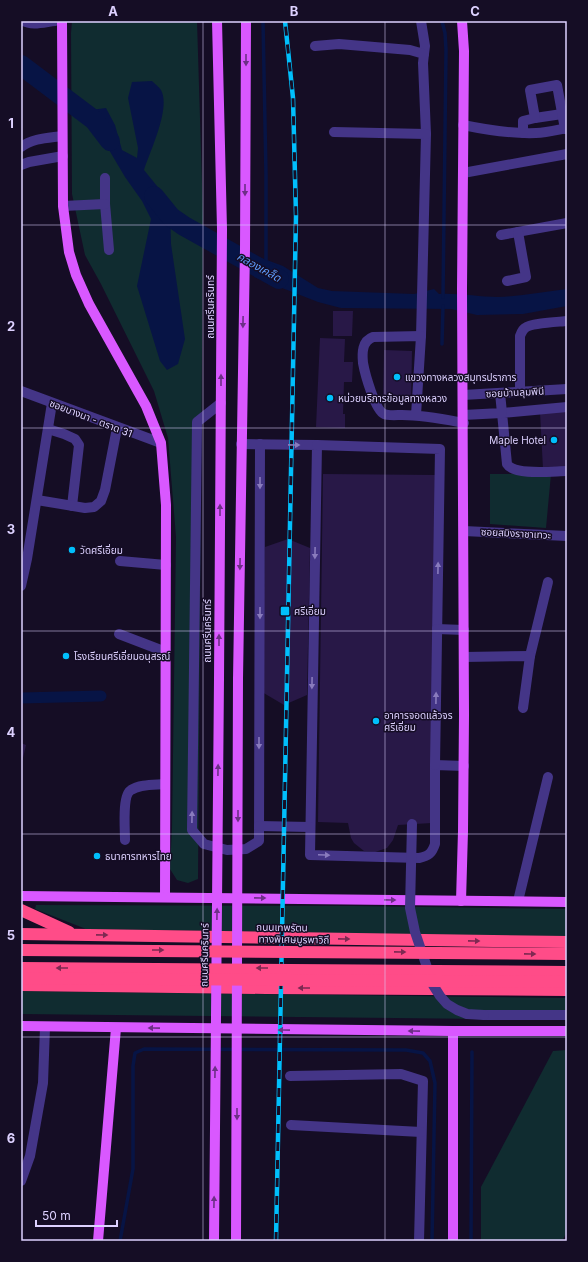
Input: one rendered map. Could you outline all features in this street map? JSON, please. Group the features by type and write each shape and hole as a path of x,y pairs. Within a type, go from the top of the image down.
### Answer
{"highway":[{"path":"21,910 73,934"},
{"name":"ถนนเทพรัตน","path":"21,934 567,942"},
{"name":"ทางพิเศษบูรพาวิถี","path":"21,950 567,954"},
{"path":"21,968 567,972"},
{"path":"21,978 567,982"},
{"path":"21,985 567,990"}],"main road":[{"path":"62,21 63,206 69,252 76,275 89,304 106,337 146,406 161,443 166,505 165,897"},
{"name":"ถนนศรีนครินทร์","path":"214,1241 222,269 217,21"},
{"path":"236,1241 238,679 245,249 246,21"},
{"path":"461,901 464,766 464,419 462,289 464,51 462,21"},
{"path":"21,896 567,902"},
{"path":"21,1026 567,1031"},
{"path":"98,1241 116,1028"},
{"path":"453,1241 454,1031"}],"street":[{"path":"23,21 37,24 55,21"},
{"path":"416,415 422,312 426,134 423,62 425,46 421,21"},
{"path":"315,46 339,44 410,50 424,54"},
{"path":"463,125 490,131 523,133 537,133 566,128 557,85 530,90 535,118"},
{"path":"523,133 523,121 562,114"},
{"path":"334,132 426,134"},
{"path":"21,147 27,143 37,140 62,136"},
{"path":"463,173 567,154"},
{"path":"21,165 29,162 62,156"},
{"path":"105,178 105,204 109,250"},
{"path":"63,206 105,204"},
{"path":"501,235 567,223"},
{"path":"507,281 526,277 518,232"},
{"path":"520,392 520,336 522,332 525,328 531,326 567,321"},
{"path":"421,336 373,337 368,338 365,343 363,361 368,383 380,411 385,415 416,415 464,419 502,413 567,407"},
{"name":"ซอยบ้านลุมพินี","path":"463,395 567,389"},
{"name":"ซอยบางนา - ตราด 31","path":"21,391 117,428 161,443"},
{"path":"500,393 507,464 509,467 518,471 526,472 567,471"},
{"path":"21,586 37,500 52,403"},
{"path":"221,403 197,422 192,830 204,844 227,850 246,849 258,841 260,444"},
{"path":"37,500 85,508 94,507 101,501 105,490 117,428"},
{"path":"48,429 76,439 79,445 72,506"},
{"path":"241,444 317,445 440,449 435,844 432,852 427,856 419,858 310,854 317,445"},
{"name":"ซอยสมิงราชาเทวะ","path":"464,531 567,536"},
{"path":"120,561 166,565"},
{"path":"523,708 530,656 548,582"},
{"path":"437,629 464,630"},
{"path":"119,634 166,652"},
{"path":"464,657 530,656"},
{"path":"435,765 464,766"},
{"path":"518,901 548,777"},
{"path":"125,840 126,797 130,790 136,787 165,784"},
{"path":"412,824 410,908 415,932 433,985 440,996 447,1004 467,1014 567,1015"},
{"path":"259,826 310,827"},
{"path":"21,1181 30,1156 43,1083 45,1027"},
{"path":"290,1076 401,1074 423,1081 418,1241"},
{"path":"292,1125 421,1132"}],"green space":[{"path":"72,21 197,21 203,216 198,879 188,883 177,880 170,869 172,828 176,537 168,438 154,391 85,255 72,194"},
{"path":"490,474 551,474 546,528 490,524"},
{"path":"36,905 355,906 567,909 567,937 86,929 35,909"},
{"path":"21,991 567,998 567,1020 21,1014"},
{"path":"567,1050 567,1232 562,1241 481,1241 481,1187 553,1051"}],"water":[{"path":"152,81 161,90 163,107 162,118 144,170 170,202 171,244 185,339 178,364 167,370 160,361 137,286 151,219 142,201 125,177 96,128 91,110 106,108 115,125 122,150 137,158 138,148 128,98 132,82"},
{"path":"256,256 283,266 318,288 332,291 414,294 434,289 439,294 498,297 567,289 567,306 523,314 477,315 451,309 341,308 318,302 254,277"}],"building":[{"path":"333,311 353,311 352,336 333,336"},
{"name":"หน่วยบริการข้อมูลทางหลวง","path":"320,338 345,339 344,362 353,362 352,382 344,382 343,414 345,414 345,428 316,427"},
{"name":"แขวงทางหลวงสมุทรปราการ","path":"384,350 412,351 411,403 383,402"},
{"name":"Maple Hotel","path":"567,410 567,468 543,469 540,412"},
{"name":"อาคารจอดแล้วจร ศรีเอี่ยม","path":"323,474 436,475 432,823 398,825 393,840 387,848 375,852 364,851 354,843 351,838 348,823 318,822"},
{"name":"ศรีเอี่ยม","path":"288,539 310,548 307,695 284,705 262,692 265,547"},
{"path":"21,743 26,745 22,762 21,762"}],"waterway":[{"path":"263,21 266,265"},
{"path":"442,21 445,33 446,50 443,297"},
{"name":"คลองเคล็ด","path":"21,65 94,120 110,141"},
{"name":"คลองเคล็ด","path":"154,196 171,217 184,226 279,279"},
{"path":"442,344 443,306"},
{"path":"21,698 101,696"},
{"path":"120,1241 133,1169 133,1066 135,1053 144,1049 406,1050 423,1053 430,1061 435,1083 432,1241"},
{"path":"471,1241 472,1052"}],"railway":[{"path":"276,1241 296,216 293,98 285,21"}],"place":[{"name":"แขวงทางหลวงสมุทรปราการ","path":"397,377"},
{"name":"หน่วยบริการข้อมูลทางหลวง","path":"330,398"},
{"name":"Maple Hotel","path":"554,440"},
{"name":"วัดศรีเอี่ยม","path":"72,550"},
{"name":"ศรีเอี่ยม","path":"285,611"},
{"name":"โรงเรียนศรีเอี่ยมอนุสรณ์","path":"66,656"},
{"name":"อาคารจอดแล้วจร ศรีเอี่ยม","path":"376,721"},
{"name":"ธนาคารทหารไทย","path":"97,856"}]}
